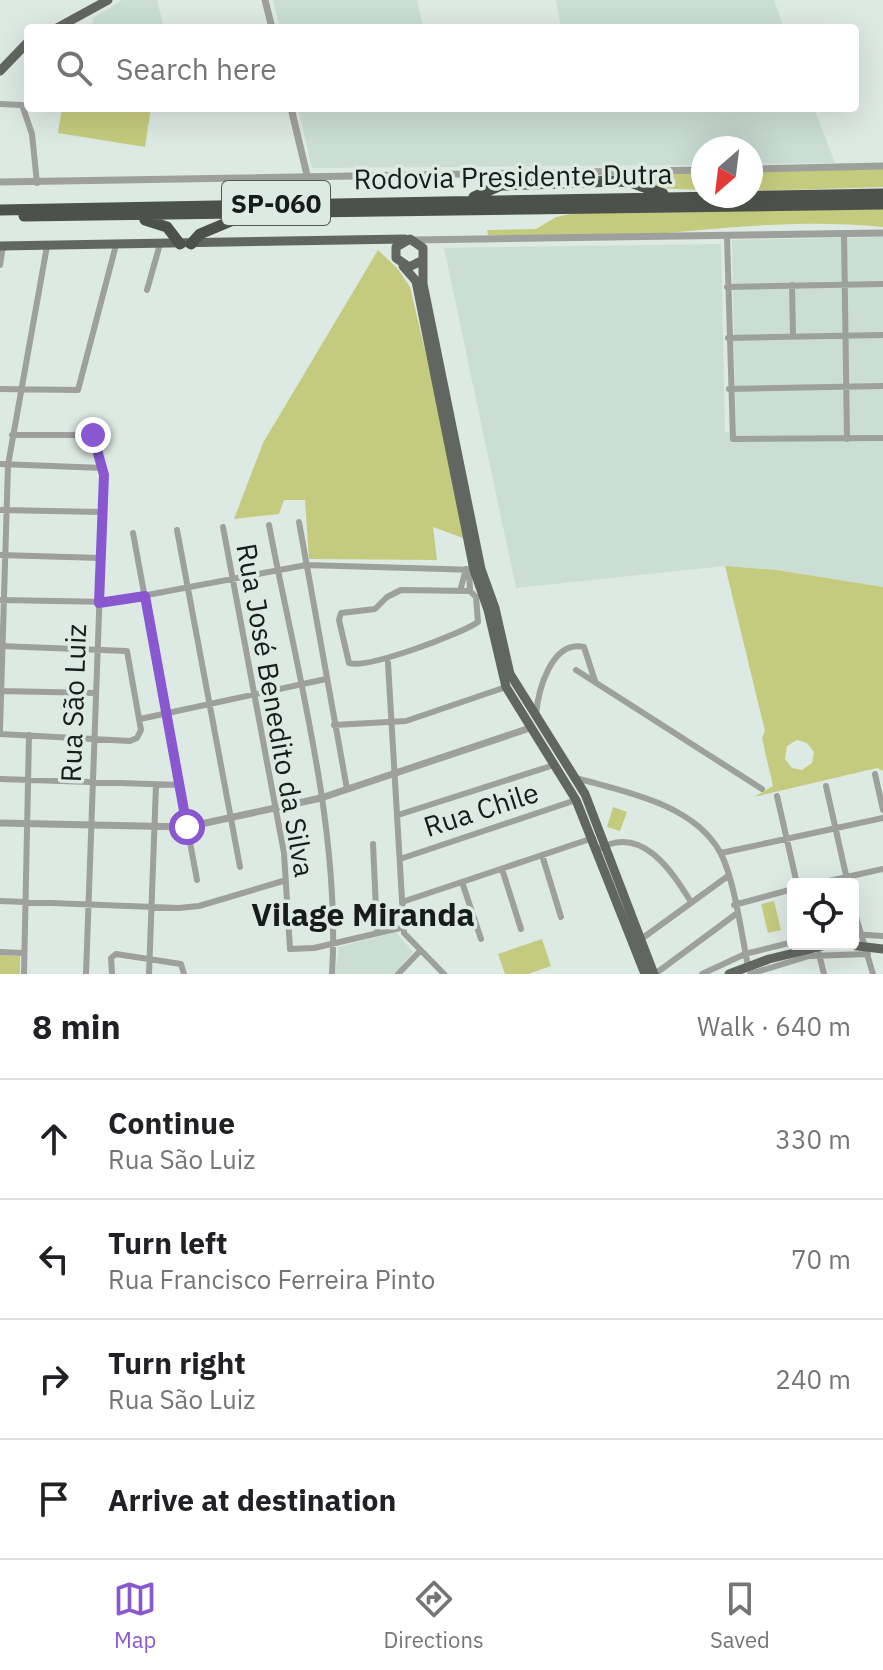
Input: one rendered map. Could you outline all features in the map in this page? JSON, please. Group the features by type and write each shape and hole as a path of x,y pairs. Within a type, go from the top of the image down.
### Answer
{"highway":[{"path":"456,201 482,195 501,185 586,181 631,182 657,194 691,196"},
{"name":"Rodovia Presidente Dutra","path":"763,196 883,194"},
{"name":"Rodovia Presidente Dutra","path":"0,210 691,197"},
{"path":"0,203 41,208"},
{"name":"Rodovia Presidente Dutra","path":"0,217 883,204"},
{"path":"125,215 162,224 186,244 228,220 268,213"}],"main road":[{"path":"55,24 94,0"},
{"path":"64,24 108,0"},
{"path":"0,71 24,46"},
{"path":"2,246 410,239"},
{"path":"410,239 422,257 473,569 495,608 510,674 554,765 600,847 654,974"},
{"path":"399,262 396,247 410,239"},
{"path":"372,240 416,281 473,569 492,623 506,687 585,794 600,847 645,974"},
{"path":"399,262 409,267 422,257"},
{"path":"506,687 514,688 521,694"},
{"path":"859,948 883,949"},
{"path":"729,974 771,967 819,950"}],"street":[{"path":"265,0 271,24"},
{"path":"0,104 22,105 24,111"},
{"path":"24,112 32,134 37,183"},
{"path":"292,112 307,175"},
{"path":"763,169 883,166"},
{"path":"0,182 691,170"},
{"path":"410,239 883,233"},
{"path":"844,234 847,439"},
{"path":"727,237 729,389 733,439 883,438"},
{"path":"422,257 434,242 447,239"},
{"path":"147,290 160,244"},
{"path":"0,389 78,390 116,245"},
{"path":"0,265 2,246"},
{"path":"1,646 127,651 140,719 141,730 137,738 130,741 0,732 0,691 3,555 3,510 12,435 47,246"},
{"path":"727,287 883,284"},
{"path":"792,285 793,336"},
{"path":"728,338 883,335"},
{"path":"729,389 883,386"},
{"name":"Rua São Luiz","path":"12,435 93,435 103,468 86,974"},
{"path":"0,464 103,468"},
{"path":"3,510 102,512"},
{"path":"299,522 347,789"},
{"path":"269,525 321,798 334,942 332,974"},
{"name":"Rua José Benedito da Silva","path":"223,527 284,853 283,881 290,949 334,942"},
{"path":"177,530 240,867"},
{"path":"133,533 197,880"},
{"path":"3,555 101,558"},
{"path":"2,600 99,603 306,565 473,569"},
{"path":"460,591 473,569"},
{"path":"470,591 473,569"},
{"path":"401,590 460,591 470,591 476,597 479,615 472,626 356,665 345,659 341,613 347,609 375,609 387,597 401,590"},
{"path":"0,823 187,827 321,798 535,724 544,677 555,659 576,646 585,649 595,681"},
{"path":"388,663 404,927 408,939 444,974"},
{"path":"576,670 762,789"},
{"path":"140,719 326,679"},
{"path":"334,725 406,721 506,687"},
{"path":"0,691 96,693"},
{"path":"521,694 538,704"},
{"path":"24,974 29,735"},
{"path":"398,815 554,765"},
{"path":"875,774 883,810"},
{"path":"573,777 684,815 699,826 721,853 749,970"},
{"path":"0,779 180,785"},
{"path":"585,794 597,784"},
{"path":"149,974 156,785"},
{"path":"826,786 847,878"},
{"path":"777,796 796,878"},
{"name":"Rua Chile","path":"400,859 576,800"},
{"path":"721,853 883,818"},
{"path":"402,902 593,838"},
{"path":"600,847 623,842 638,845 667,863 691,902"},
{"path":"373,844 377,931"},
{"path":"542,855 561,917"},
{"path":"502,869 521,929"},
{"path":"854,878 883,869"},
{"path":"640,940 728,876"},
{"path":"0,901 199,906 283,881"},
{"path":"462,882 481,939"},
{"path":"734,905 787,891"},
{"path":"654,974 737,918"},
{"path":"334,942 404,927"},
{"path":"859,934 883,936"},
{"path":"859,939 873,974"},
{"path":"702,974 745,954 787,944"},
{"path":"819,950 824,974"},
{"path":"859,950 865,950"},
{"path":"398,974 420,951"},
{"path":"0,952 23,953"},
{"path":"112,974 112,955 183,965 184,974"}],"shaded area":[{"path":"122,0 157,0 163,24 92,24 93,18"},
{"path":"273,0 417,0 422,24 279,24"},
{"path":"556,0 774,0 783,24 560,24"},
{"path":"299,112 816,112 835,163 763,164 763,136 691,136 691,165 312,168"},
{"path":"883,237 883,587 777,570 725,566 516,588 444,248 721,244 725,432 736,433 732,240"},
{"path":"396,932 413,952 394,974 335,974 339,947"}],"green space":[{"path":"61,112 150,112 145,147 58,133"},
{"path":"883,169 883,187 763,191 763,171"},
{"path":"691,171 691,190 650,188 631,175 620,174"},
{"path":"883,209 883,227 777,225 589,238 488,235 487,230 536,229 556,217 575,213"},
{"path":"378,250 398,269 410,287 435,393 463,538 433,527 437,560 309,559 305,500 284,500 279,514 234,519 263,443"},
{"path":"725,566 777,570 883,587 883,771 877,768 754,797 773,786 762,738 765,731","holes":["797,740 807,743 814,752 812,763 802,770 792,768 785,759 787,746"]},
{"path":"613,807 627,812 620,831 607,827"},
{"path":"774,901 781,930 768,933 761,904"},
{"path":"542,939 551,966 528,974 505,974 498,954"},
{"path":"0,955 20,956 20,974 0,974"}],"district":[{"name":"Vilage Miranda","path":"363,914"}],"route":[{"path":"93,435 104,475 99,603 145,596 187,827"}]}
